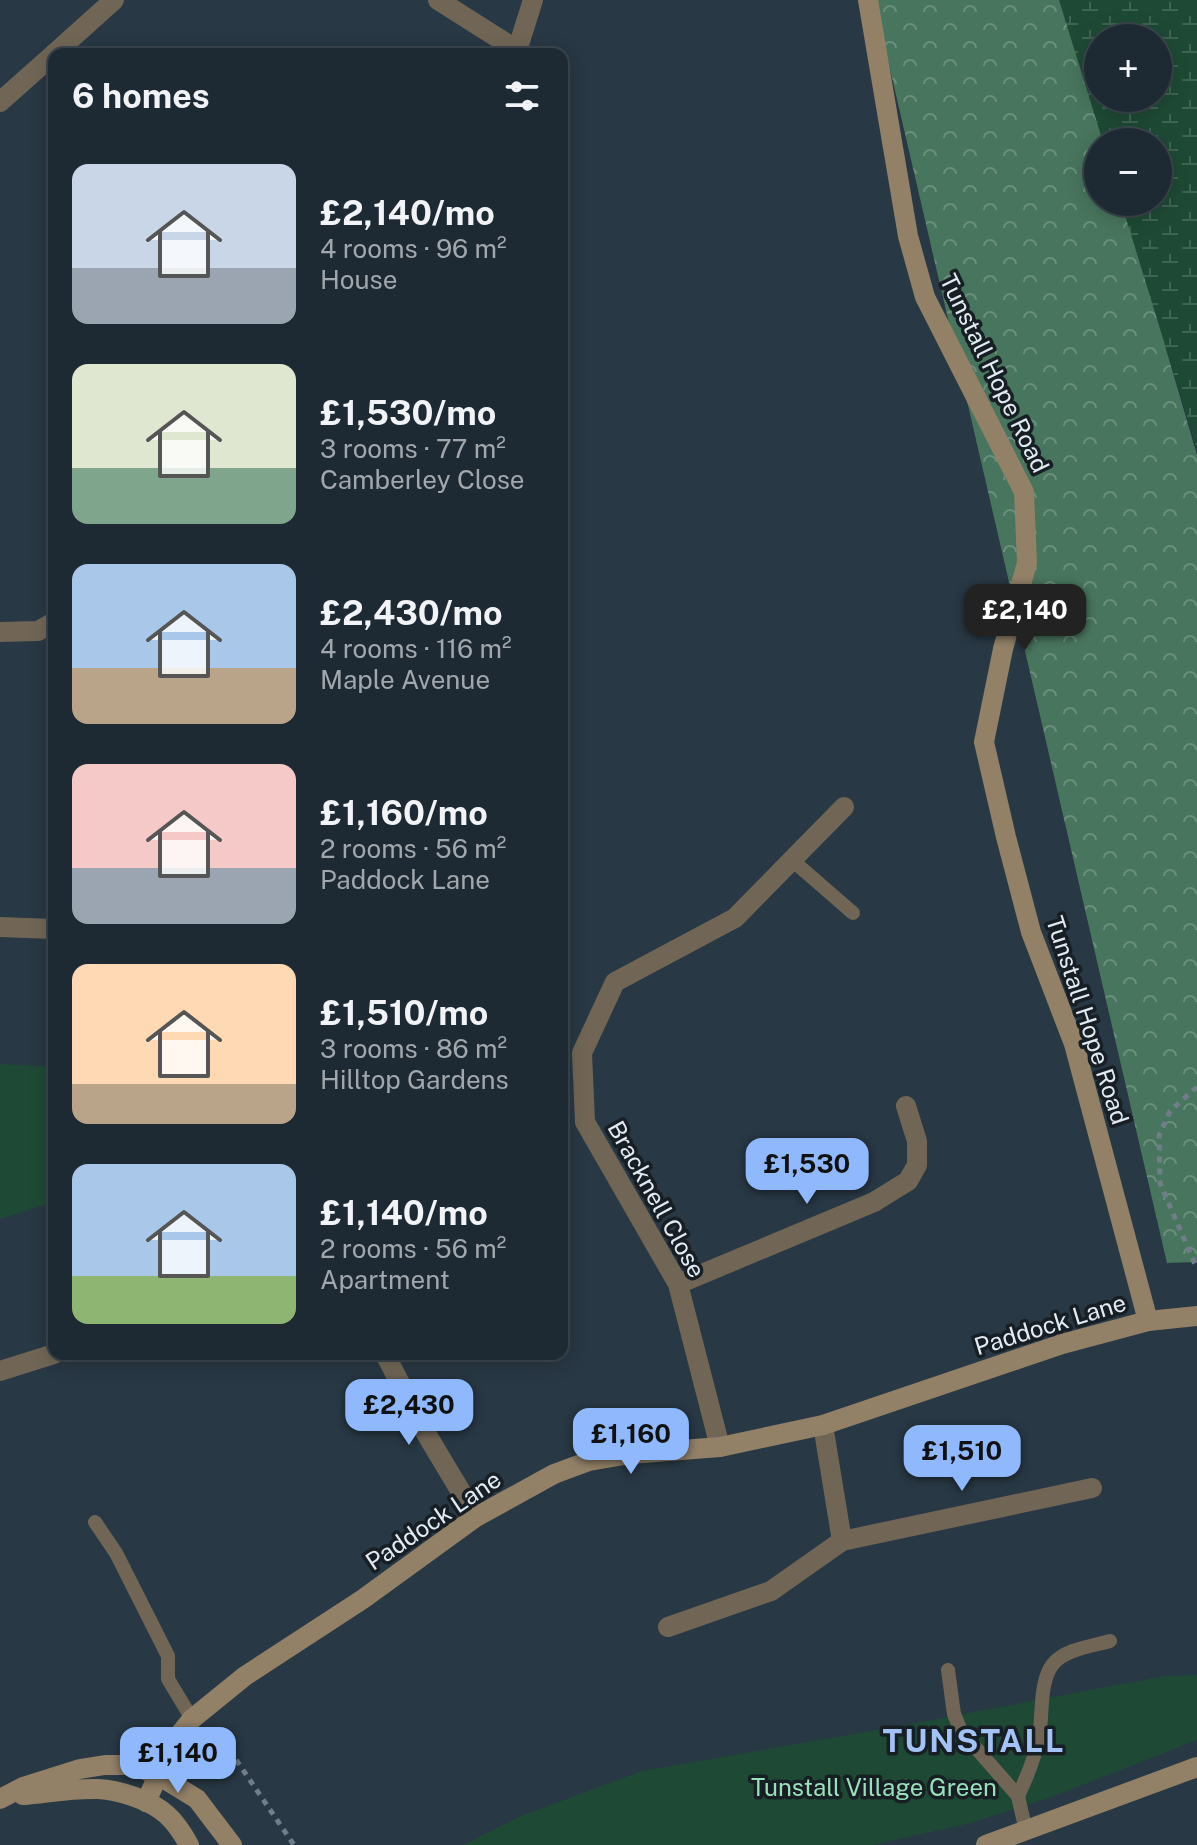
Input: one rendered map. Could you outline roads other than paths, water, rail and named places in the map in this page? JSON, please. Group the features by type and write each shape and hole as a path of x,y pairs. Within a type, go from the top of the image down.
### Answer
{"street":[{"path":"61,48 114,0"},
{"path":"438,0 510,48"},
{"path":"517,48 533,0"},
{"name":"Tunstall Hope Road","path":"868,0 908,236 925,297 1024,492 1027,563 1003,649 984,742 1031,932 1074,1044 1148,1321"},
{"path":"0,102 48,59"},
{"path":"0,632 38,631 48,625"},
{"name":"Bracknell Close","path":"720,1447 678,1284 585,1122 582,1053 615,982 735,918 844,807"},
{"path":"0,927 48,929"},
{"path":"678,1284 874,1202 908,1181 917,1165 917,1141 906,1106"},
{"name":"Paddock Lane","path":"146,1802 172,1744 200,1713 245,1676 363,1599 476,1517 554,1474 589,1461 630,1454 720,1447 823,1425 1062,1344 1148,1321 1197,1316"},
{"path":"0,1371 48,1356"},
{"path":"388,1360 424,1430 476,1517"},
{"path":"823,1425 842,1541"},
{"path":"668,1627 771,1591 842,1541 1092,1488"},
{"path":"4,1798 23,1787 80,1769 132,1765 158,1775 197,1799 232,1845"},
{"path":"986,1845 1197,1767"},
{"path":"4,1798 99,1789 121,1793 165,1813 189,1845"}],"lane":[{"path":"792,860 853,913"},
{"path":"95,1522 116,1553 168,1656 168,1679 200,1713"},
{"path":"1018,1796 1038,1739 1043,1692 1054,1662 1069,1652 1110,1641"},
{"path":"948,1670 954,1714 961,1731 1018,1796 1026,1831"}],"district":[{"name":"TUNSTALL","path":"974,1740"}],"park label":[{"name":"Tunstall Village Green","path":"874,1787"}]}
